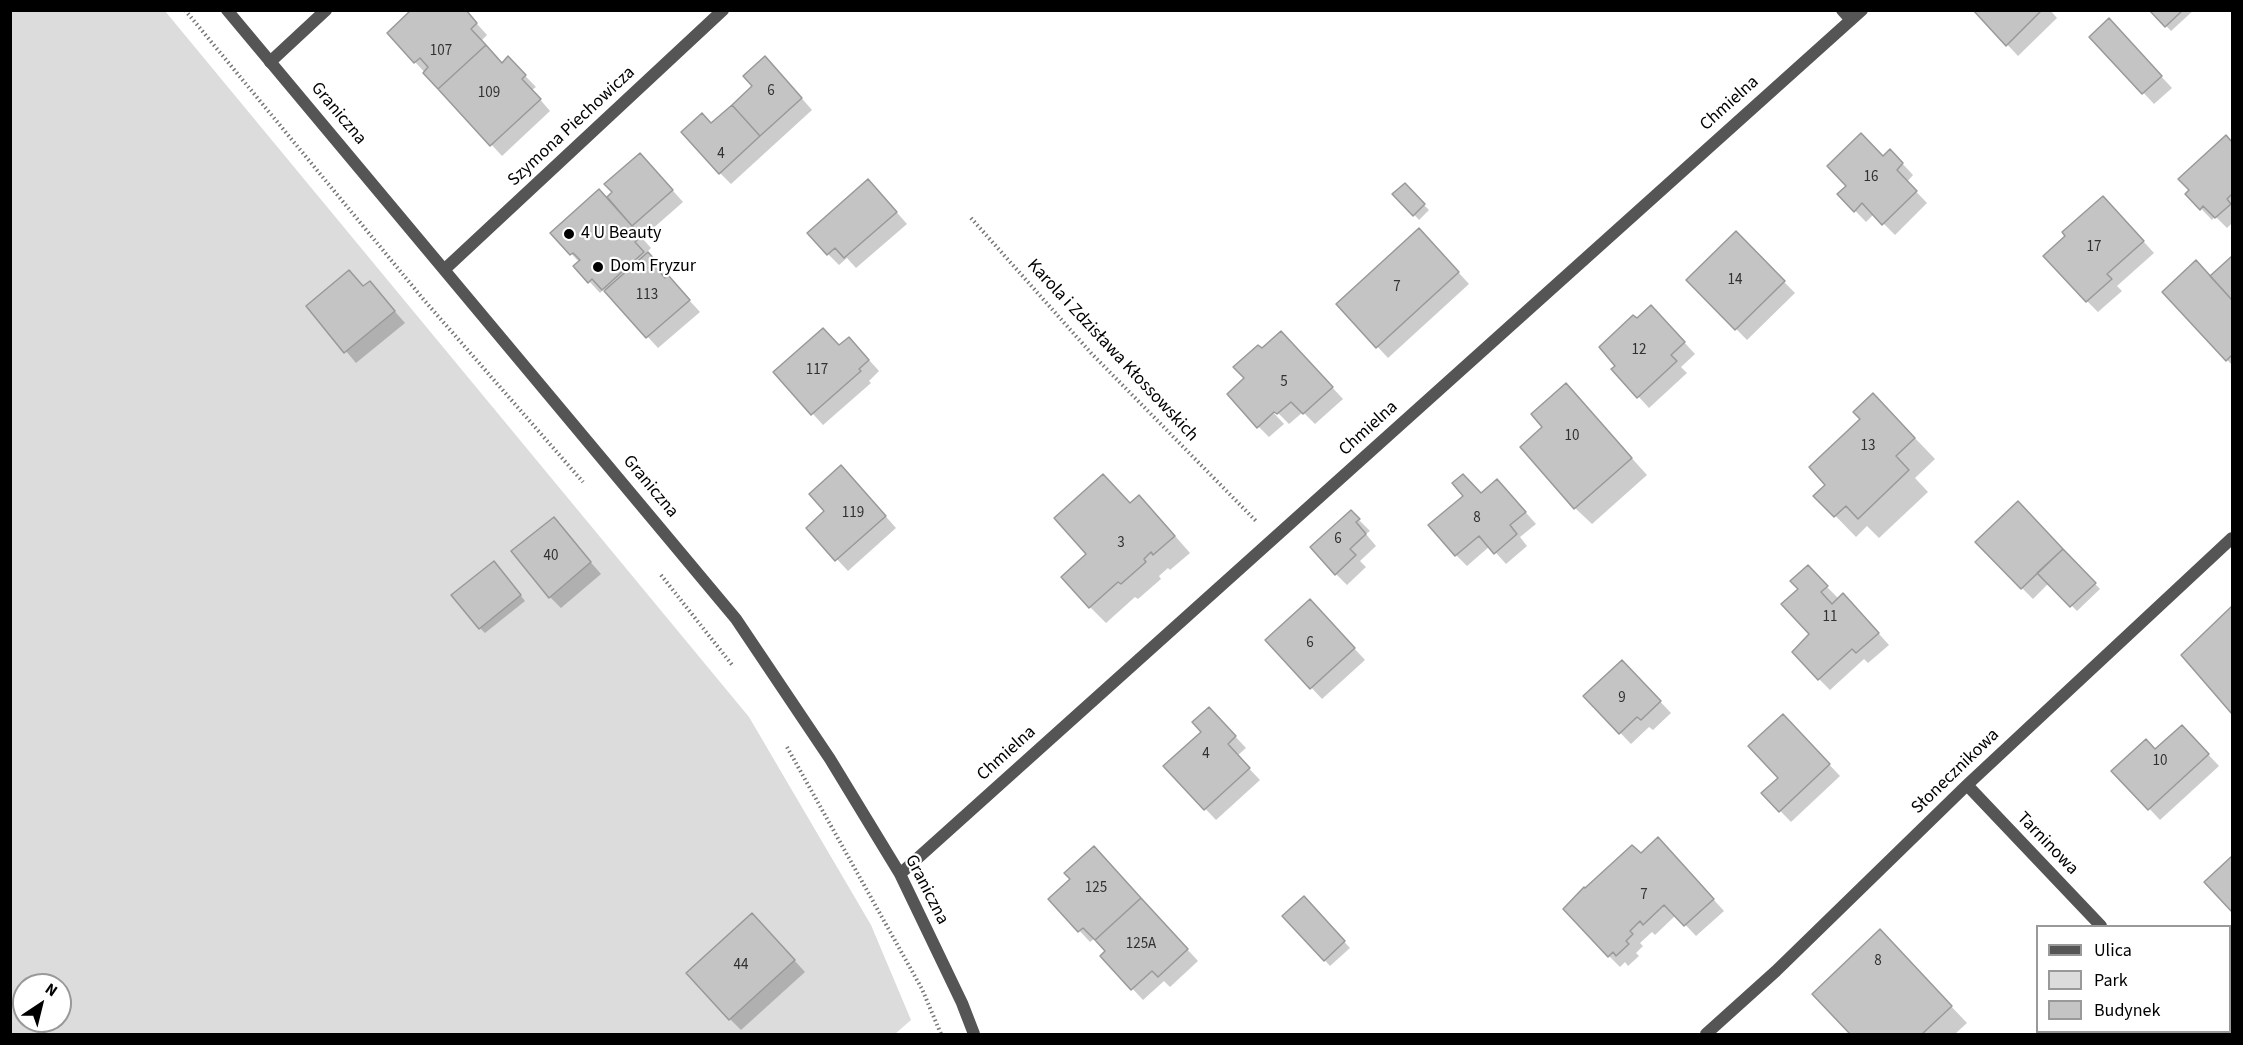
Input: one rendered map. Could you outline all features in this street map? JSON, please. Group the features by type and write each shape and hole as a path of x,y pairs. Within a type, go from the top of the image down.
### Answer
{"street":[{"name":"Graniczna","path":"227,10 736,619 830,759 900,874 962,1003 974,1035"},
{"path":"270,62 326,10"},
{"name":"Szymona Piechowicza","path":"445,270 723,10"},
{"path":"1842,10 1851,20"},
{"name":"Chmielna","path":"900,874 1862,10"},
{"name":"Słonecznikowa","path":"1706,1035 1776,971 1967,785 2232,538"},
{"name":"Tarninowa","path":"1967,785 2099,925"}],"path":[{"path":"185,10 424,300 586,486"},
{"name":"Karola i Zdzisława Kłossowskich","path":"971,218 1091,353 1236,501"},
{"path":"655,567 735,669"},
{"path":"781,736 922,989 941,1035"}],"green space":[{"path":"10,11 165,11 749,717 871,925 911,1020 895,1034 11,1034"}],"building":[{"path":"411,10 466,10 477,23 471,29 486,45 438,89 423,73 428,67 420,58 414,63 387,33"},
{"path":"1973,10 2042,10 2006,46"},
{"path":"2149,10 2183,10 2165,27"},
{"path":"2109,18 2162,76 2142,94 2089,37"},
{"path":"486,45 502,63 508,56 526,75 522,79 541,99 490,146 438,89"},
{"path":"765,56 802,98 760,136 732,105 752,86 743,76"},
{"path":"732,105 760,136 719,174 681,132 702,113 711,123"},
{"path":"1861,133 1883,156 1890,149 1903,163 1897,170 1917,191 1882,225 1862,203 1854,212 1837,194 1846,186 1827,166"},
{"path":"2226,135 2232,142 2232,194 2227,199 2231,204 2215,218 2203,206 2200,210 2185,194 2189,190 2178,179"},
{"path":"640,153 673,190 632,226 607,197 612,192 604,184"},
{"path":"868,179 897,212 844,258 835,248 827,255 807,233"},
{"path":"1405,183 1425,204 1413,216 1392,194"},
{"path":"599,189 641,236 635,242 644,252 602,290 592,279 588,283 573,266 580,260 573,253 570,255 550,233"},
{"path":"2103,196 2144,241 2107,274 2112,279 2086,302 2043,256 2065,236 2062,232"},
{"path":"1419,228 1459,272 1376,348 1336,304"},
{"path":"1736,231 1785,281 1735,330 1686,280"},
{"path":"648,252 661,267 658,270 665,278 668,275 690,300 646,338 604,291"},
{"path":"2232,256 2232,300 2210,276"},
{"path":"2196,260 2232,300 2232,355 2226,361 2162,292"},
{"path":"349,270 363,286 370,281 395,311 344,353 306,306"},
{"path":"1651,305 1685,342 1671,355 1677,361 1637,398 1611,369 1615,366 1599,347 1633,315 1637,318"},
{"path":"823,328 839,345 849,337 869,360 859,369 861,371 811,415 773,372"},
{"path":"1281,331 1333,387 1303,414 1291,402 1277,414 1274,412 1257,428 1227,394 1244,378 1233,367 1258,345 1262,348"},
{"path":"1566,383 1632,458 1574,509 1520,447 1542,427 1531,414"},
{"path":"1873,393 1915,438 1896,456 1909,470 1858,519 1846,506 1834,517 1813,496 1825,485 1809,467 1860,419 1853,412"},
{"path":"841,465 886,516 835,561 806,528 824,511 809,494"},
{"path":"1103,474 1130,503 1139,495 1175,536 1153,555 1151,552 1144,559 1146,562 1121,584 1118,582 1089,608 1061,577 1086,554 1054,518"},
{"path":"1463,474 1481,493 1497,479 1526,512 1510,525 1517,534 1494,554 1479,536 1455,556 1428,525 1463,496 1452,483"},
{"path":"2018,501 2063,549 2021,589 1975,542"},
{"path":"1351,510 1360,519 1356,522 1366,534 1350,549 1356,555 1335,575 1310,547"},
{"path":"554,517 591,562 549,598 511,551"},
{"path":"2063,549 2096,583 2070,607 2037,573"},
{"path":"494,561 521,595 479,629 451,595"},
{"path":"1808,565 1828,586 1821,592 1832,604 1843,593 1879,633 1856,653 1852,649 1818,680 1792,652 1809,634 1781,604 1798,589 1790,581"},
{"path":"1310,599 1355,648 1310,689 1265,640"},
{"path":"2232,606 2232,714 2181,655"},
{"path":"1622,660 1661,701 1641,720 1637,717 1619,734 1583,696"},
{"path":"1209,707 1236,736 1228,744 1250,768 1204,810 1163,766 1201,732 1192,722"},
{"path":"1783,714 1830,764 1779,812 1761,793 1778,778 1748,746"},
{"path":"2182,725 2209,754 2148,810 2111,771 2146,739 2155,749"},
{"path":"1658,837 1714,899 1684,926 1664,905 1643,925 1640,921 1630,931 1633,934 1626,941 1629,944 1616,956 1613,952 1608,957 1563,909 1584,887 1632,845 1641,853"},
{"path":"1094,846 1141,898 1095,940 1083,928 1078,932 1048,899 1070,879 1064,873"},
{"path":"2232,856 2232,912 2204,882"},
{"path":"1304,896 1345,941 1324,961 1282,916"},
{"path":"1141,898 1188,949 1158,977 1152,971 1131,990 1100,956 1105,951 1095,940"},
{"path":"752,913 795,960 729,1020 686,973"},
{"path":"1880,929 1952,1006 1922,1034 1850,1034 1812,994"}],"place":[{"name":"4 U Beauty","path":"569,234"},
{"name":"Dom Fryzur","path":"598,267"}]}
